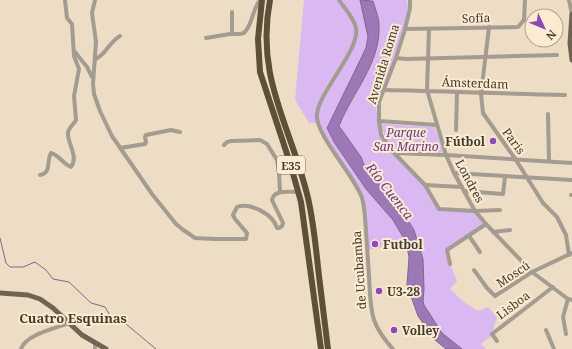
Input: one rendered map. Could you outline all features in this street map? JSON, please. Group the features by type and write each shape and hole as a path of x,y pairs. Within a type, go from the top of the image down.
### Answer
{"highway":[{"name":"E35","path":"261,0 258,39 260,72 298,192 305,225 321,349"},
{"name":"E35","path":"270,0 266,32 266,51 269,71 277,103 308,198 328,349"}],"main road":[{"path":"572,14 570,43 572,60"},
{"path":"0,293 28,295 40,299 53,308 95,346 106,349"}],"street":[{"path":"40,175 47,172 51,153 66,165 71,167 73,164 72,147 68,136 68,131 76,120 74,96 79,69 74,56 75,51 72,24 67,18 65,0"},
{"path":"96,0 92,13 96,42 93,79 94,94 100,111 112,136 120,148 152,194 176,224 195,238 246,239 247,233 233,215 237,208 244,205 265,213 276,222 277,228 279,228 283,223 272,199 280,192 298,192"},
{"path":"206,38 244,33 247,30 261,0"},
{"name":"de Ucubamba","path":"339,0 353,19 357,34 355,42 348,55 326,90 319,106 317,118 330,146 357,186 364,208 369,270 369,297 372,316 382,336 393,349"},
{"name":"Avenida Roma","path":"410,0 410,8 405,29 396,58 379,102 381,135 394,154 425,185 439,209 475,211"},
{"name":"Sofía","path":"405,29 429,30 518,27 524,20 525,0"},
{"path":"569,0 572,14"},
{"path":"232,12 232,34"},
{"name":"Paris","path":"489,27 484,57 481,94 483,113 528,178 543,204 558,217 566,235 570,254"},
{"name":"Londres","path":"429,30 427,90 446,155 454,173 475,211 493,232 532,272 570,300"},
{"path":"95,59 101,57 110,43 120,36"},
{"path":"75,51 87,67 93,79"},
{"path":"396,58 557,55"},
{"name":"Ámsterdam","path":"384,90 427,90 481,94 565,95"},
{"path":"456,130 457,93"},
{"path":"548,114 549,161"},
{"path":"379,121 437,125"},
{"path":"120,148 144,144 146,142 146,135 171,130 180,132"},
{"path":"224,145 231,141 260,140 267,144 277,160 280,192"},
{"path":"394,154 446,155 572,163"},
{"path":"454,173 572,180"},
{"path":"425,185 504,194 505,177"},
{"path":"475,211 500,210"},
{"path":"450,264 447,250 486,224"},
{"path":"493,232 510,230"},
{"path":"469,236 480,252"},
{"name":"Moscú","path":"474,270 495,296 532,272 570,254"},
{"name":"Lisboa","path":"497,341 492,334 553,288"},
{"path":"566,334 563,317 570,300"},
{"path":"21,349 24,343 31,337 69,324"},
{"path":"546,330 554,349"}],"green space":[{"path":"304,0 338,0 350,15 355,26 355,34 349,51 322,94 317,123 309,123 295,100"},
{"path":"339,0 360,0 368,37 366,48 327,128 334,142 366,189 381,206 388,210 409,240 369,250 362,197 330,146 317,118 321,100 355,42 356,27"},
{"path":"373,0 407,0 408,8 396,58 376,108 381,135 424,186 438,209 474,212 484,224 447,250 450,264 457,281 450,289 465,303 478,311 488,307 497,317 491,336 481,344 486,349 462,349 442,333 427,311 423,301 414,230 401,209 365,167 361,157 339,126 376,51 379,25"},
{"name":"Parque San Marino","path":"381,124 435,127 443,152 395,152 385,138"}],"shaded area":[{"path":"360,0 373,1 379,22 378,39 371,65 339,126 361,157 365,167 401,209 414,230 423,259 424,305 442,333 462,349 446,349 435,340 418,316 407,285 409,257 406,242 393,220 366,189 334,142 327,128 366,48 368,37"}],"waterway":[{"path":"0,238 6,263 10,267 23,267 35,262 46,270 53,279 69,282 91,303 105,307 111,317 120,319 156,349"}],"place":[{"name":"Fútbol","path":"493,141"},
{"name":"Futbol","path":"375,244"},
{"name":"U3-28","path":"379,291"},
{"name":"Volley","path":"394,330"}],"district":[{"name":"Cuatro Esquinas","path":"73,318"}],"water label":[{"name":"Río Cuenca","path":"390,191"}]}
